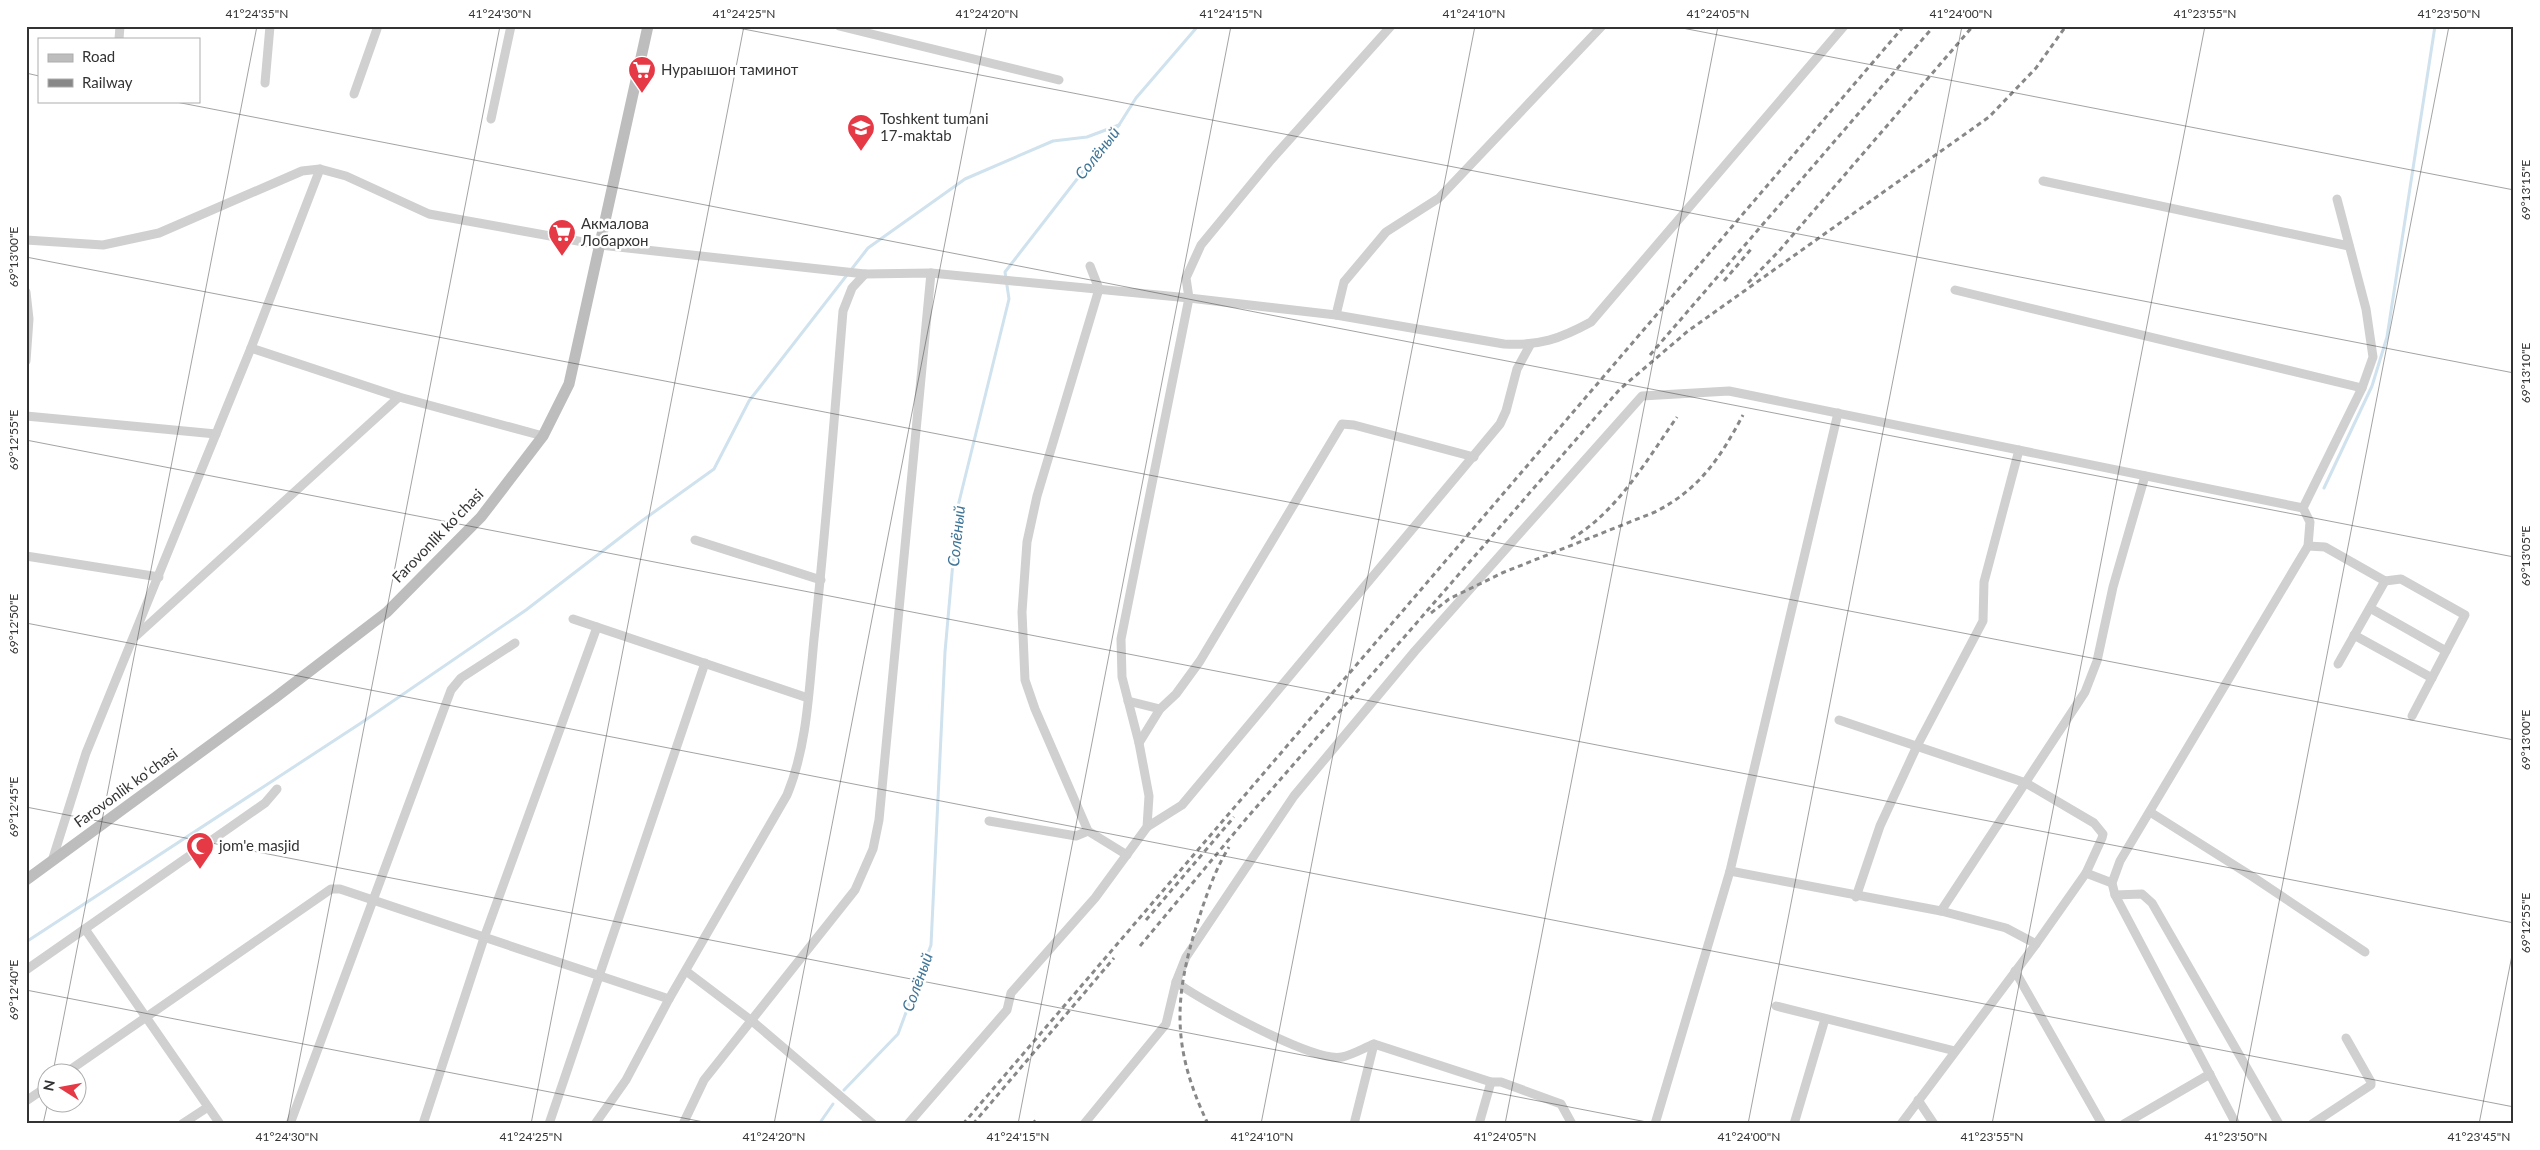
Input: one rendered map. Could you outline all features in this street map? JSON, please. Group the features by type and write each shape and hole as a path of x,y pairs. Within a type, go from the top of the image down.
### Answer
{"street":[{"path":"265,83 270,26"},
{"path":"354,94 378,26"},
{"path":"491,119 511,26"},
{"name":"Farovonlik koʻchasi","path":"26,880 276,697 387,612 482,517 543,436 569,384 648,26"},
{"path":"838,26 1059,80"},
{"path":"1148,827 1149,796 1139,743 1122,677 1121,639 1189,298 1186,278 1201,245 1271,160 1392,26"},
{"path":"1336,315 1344,282 1386,232 1439,198 1602,26"},
{"path":"26,240 103,244 160,233 302,171 320,170 346,176 429,214 600,245 838,272 865,274 931,273 1189,298 1336,315 1504,344 1530,345 1566,336 1591,322 1844,26"},
{"path":"52,861 86,753 252,348 320,170"},
{"path":"2043,181 2349,246"},
{"path":"2303,508 2362,388 2373,357 2366,309 2337,199"},
{"path":"1090,266 1099,289 1037,496 1027,542 1022,612 1025,680 1034,709 1088,831 1127,855"},
{"path":"683,1124 704,1080 855,890 873,848 879,820 931,273"},
{"path":"594,1124 626,1080 669,999 790,788 796,773 808,698 821,580 843,311 852,288 865,274"},
{"path":"1955,290 2362,388"},
{"path":"26,292 29,319 26,361"},
{"path":"908,1124 1007,1010 1011,993 1095,898 1148,827 1182,805 1500,424 1506,411 1517,369 1530,345"},
{"path":"252,348 399,397 543,436"},
{"path":"1084,1124 1166,1024 1176,982 1186,957 1294,796 1415,651 1642,396 1729,391 2303,508"},
{"path":"134,638 399,397"},
{"path":"1654,1124 1730,871 1838,413"},
{"path":"26,416 216,434"},
{"path":"1139,743 1160,709 1176,694 1200,661 1342,424 1354,425 1474,456"},
{"path":"1856,896 1880,826 1917,746 1984,621 1984,582 2019,450"},
{"path":"1941,911 2085,692 2097,661 2113,587 2145,476"},
{"path":"2236,1124 2115,895 2112,883 2120,861 2308,546 2310,522 2303,508"},
{"path":"695,540 821,580"},
{"path":"2308,546 2325,547 2385,581 2401,578 2465,615 2412,716"},
{"path":"26,556 159,577"},
{"path":"2338,664 2385,581"},
{"path":"2370,608 2446,651"},
{"path":"573,620 808,698"},
{"path":"423,1124 484,938 597,627"},
{"path":"2354,635 2432,678"},
{"path":"290,1124 451,690 461,678 515,643"},
{"path":"548,1124 705,663"},
{"path":"1128,701 1160,709"},
{"path":"1840,720 2026,783 2094,823 2103,834 2086,873 2036,944 1901,1124"},
{"path":"26,970 265,803 277,789"},
{"path":"2150,812 2365,952"},
{"path":"989,821 1076,836 1088,831"},
{"path":"1730,871 1941,911 2006,928 2036,944"},
{"path":"2086,873 2112,883"},
{"path":"81,1062 331,889 372,900 669,999"},
{"path":"2115,895 2142,894 2152,903 2279,1124"},
{"path":"85,929 220,1124"},
{"path":"686,971 752,1021 873,1124"},
{"path":"2015,971 2102,1124"},
{"path":"1176,982 1253,1027 1300,1048 1341,1058 1374,1044 1491,1082 1501,1082 1561,1104 1572,1124"},
{"path":"1776,1006 1955,1051"},
{"path":"1794,1124 1825,1019"},
{"path":"2312,1124 2371,1085 2346,1038"},
{"path":"1354,1124 1374,1044"},
{"path":"2124,1124 2210,1074"},
{"path":"1479,1124 1491,1082"},
{"path":"26,1101 38,1093"},
{"path":"1918,1100 1934,1124"},
{"path":"182,1124 208,1107"}],"waterway":[{"name":"Солёный","path":"844,1090 898,1034 931,945 945,652 958,506 1009,299 1005,272 1119,125 1136,98 1198,26"},
{"path":"2324,488 2372,386 2387,337 2435,26"},
{"path":"26,942 361,723 526,610 643,520 714,469 749,401 868,248 965,179 1053,141 1087,137 1119,125"},
{"name":"Солёный","path":"819,1124 833,1104"}],"railway":[{"path":"963,1124 1904,26"},
{"path":"1650,355 1934,26"},
{"path":"1748,283 1779,251 1973,26"},
{"path":"1140,946 1246,819 1620,389 1688,331 1989,117 2036,68 2066,26"},
{"path":"1724,281 1752,248"},
{"path":"1431,613 1449,599 1502,573 1655,512 1671,503 1697,483 1717,459 1743,415"},
{"path":"1571,539 1588,528 1617,500 1642,468 1677,417"},
{"path":"1146,920 1234,817"},
{"path":"1208,1124 1196,1097 1182,1047 1180,1024 1181,1000 1184,975 1198,921 1215,874 1229,847"},
{"path":"973,1124 1114,958"},
{"path":"1032,1124 1036,1120"}],"place":[{"name":"Нураышон таминот","path":"642,94"},
{"name":"Toshkent tumani 17-maktab","path":"861,152"},
{"name":"Акмалова Лобархон","path":"562,257"},
{"name":"jom'e masjid","path":"200,870"}]}
